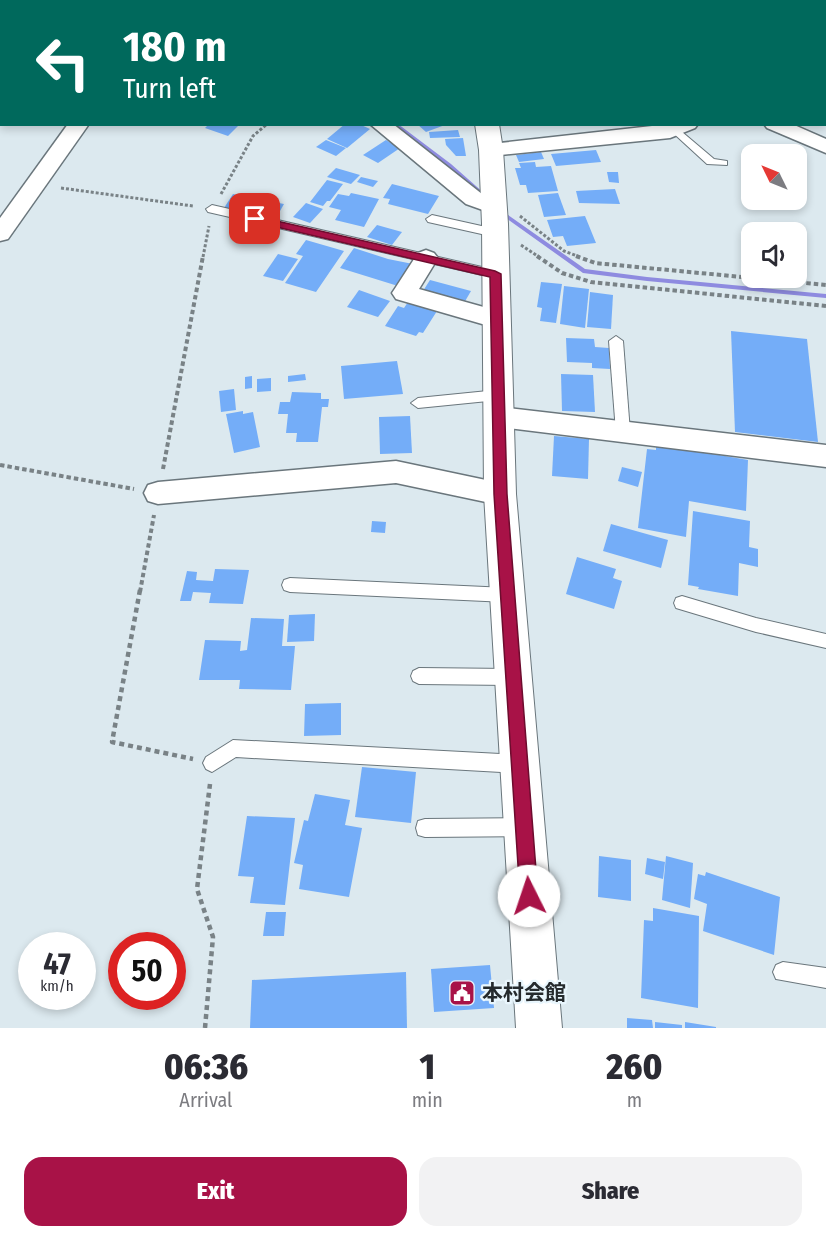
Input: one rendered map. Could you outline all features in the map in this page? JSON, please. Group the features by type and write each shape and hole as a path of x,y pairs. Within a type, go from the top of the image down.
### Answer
{"main road":[{"path":"487,126 494,211 500,494 539,1028"}],"street":[{"path":"0,234 78,126"},
{"path":"383,126 474,199 494,211"},
{"path":"779,126 826,147"},
{"path":"491,150 682,127"},
{"path":"426,258 404,293 496,319"},
{"path":"499,406 623,432 826,456"},
{"path":"158,493 396,472 500,494"}],"lane":[{"path":"682,127 711,162 723,163"},
{"path":"212,209 495,274"},
{"path":"432,219 494,211"},
{"path":"616,341 623,432"},
{"path":"418,403 499,406"},
{"path":"290,585 507,595"},
{"path":"682,603 756,625 826,641"},
{"path":"419,676 513,677"},
{"path":"212,763 233,748 519,764"},
{"path":"424,828 524,827"},
{"path":"783,972 826,978"}],"path":[{"path":"205,1028 213,938 196,889 212,763 112,742 212,209 253,136 265,126"},
{"path":"36,184 212,209"},
{"path":"494,211 564,251 596,263 826,285"},
{"path":"494,211 534,256 562,273 591,282 826,306"},
{"path":"0,465 158,493"}],"building":[{"path":"207,126 238,126 228,136 205,128"},
{"path":"343,126 363,126 370,129 347,148 327,139"},
{"path":"419,126 442,126 426,132"},
{"path":"458,130 460,137 430,138 429,132"},
{"path":"463,138 466,156 456,156 446,145 445,139"},
{"path":"326,140 346,148 336,156 316,147"},
{"path":"386,140 400,148 378,163 363,155"},
{"path":"596,150 601,162 556,166 551,154"},
{"path":"541,152 544,159 519,162 516,155"},
{"path":"535,162 536,167 551,166 558,191 528,193 526,185 520,185 515,168 521,168 519,163"},
{"path":"336,168 360,175 351,184 327,177"},
{"path":"607,172 618,172 619,183 609,182"},
{"path":"361,177 378,181 373,187 357,182"},
{"path":"327,180 343,184 330,201 323,206 310,202"},
{"path":"392,184 439,196 428,214 388,204 390,199 383,198"},
{"path":"615,189 620,204 579,203 576,191"},
{"path":"351,193 379,199 364,227 335,220 341,210 329,207 338,194 349,196"},
{"path":"558,193 566,215 544,217 538,195"},
{"path":"233,194 284,204 276,218 224,208"},
{"path":"306,203 323,209 310,223 293,217"},
{"path":"585,216 596,243 567,246 563,236 553,237 547,220"},
{"path":"377,225 402,232 392,245 367,237"},
{"path":"306,240 344,251 316,292 285,283 303,256 296,254"},
{"path":"354,248 413,264 398,286 340,268"},
{"path":"278,254 298,259 283,281 263,276"},
{"path":"430,280 471,291 464,303 423,291"},
{"path":"541,282 562,284 556,323 540,321 542,308 537,307"},
{"path":"564,286 589,289 585,328 560,324"},
{"path":"359,290 390,301 378,317 347,307"},
{"path":"590,292 613,295 611,329 587,327"},
{"path":"408,302 437,311 423,333 419,332 416,336 385,326 398,306 404,308"},
{"path":"731,331 807,339 818,442 735,432"},
{"path":"566,338 594,339 595,347 609,348 610,369 592,368 592,363 567,362"},
{"path":"397,361 403,394 344,399 341,366"},
{"path":"305,374 306,380 288,382 288,376"},
{"path":"561,374 593,375 595,412 562,411"},
{"path":"252,376 252,388 245,389 245,377"},
{"path":"271,378 271,391 257,392 257,379"},
{"path":"234,389 236,410 221,412 219,391"},
{"path":"292,392 321,393 321,399 329,399 328,407 322,407 318,442 296,442 297,433 286,433 288,414 278,414 280,402 290,402"},
{"path":"243,411 243,414 253,412 260,447 234,453 226,414"},
{"path":"410,416 412,453 380,454 379,417"},
{"path":"554,436 589,439 588,479 552,476"},
{"path":"656,444 748,460 746,511 689,501 686,537 638,528 647,449 656,450"},
{"path":"622,467 642,472 638,487 618,481"},
{"path":"693,511 750,521 749,547 758,549 758,567 739,563 738,596 688,585"},
{"path":"372,521 386,522 385,533 371,532"},
{"path":"611,524 668,540 661,568 603,551"},
{"path":"577,557 616,569 613,578 622,581 614,609 566,594"},
{"path":"215,569 249,570 243,604 209,603 211,593 193,592 191,601 180,601 187,571 197,572 196,580 213,581"},
{"path":"315,614 314,641 287,642 289,615"},
{"path":"251,618 284,619 282,646 295,646 291,690 239,689 240,680 199,680 205,640 241,641 240,651 247,650"},
{"path":"341,703 341,735 304,736 305,704"},
{"path":"362,767 416,772 411,823 355,817"},
{"path":"315,794 350,800 345,825 362,828 349,897 299,889 303,865 294,863 304,820 308,821"},
{"path":"247,816 295,818 285,905 250,903 254,877 238,876"},
{"path":"599,856 631,860 631,901 598,897"},
{"path":"666,856 693,863 690,908 662,900"},
{"path":"647,858 665,862 663,879 645,874"},
{"path":"706,872 780,897 774,955 703,931 707,904 694,899 698,874 705,876"},
{"path":"653,908 699,916 698,1008 641,998 644,920 653,921"},
{"path":"266,912 286,912 284,936 263,936"},
{"path":"490,965 494,1008 434,1012 431,969"},
{"path":"406,972 407,1028 250,1028 252,980"},
{"path":"627,1018 652,1020 653,1028 627,1028"},
{"path":"655,1022 682,1025 682,1028 655,1028"},
{"path":"685,1022 716,1027 716,1028 685,1028"}],"waterway":[{"path":"397,126 449,165 483,195"},
{"path":"501,212 583,271 826,296"}],"place":[{"name":"本村会館","path":"462,993"}],"route":[{"path":"255,219 495,274 500,494 529,896"}]}
